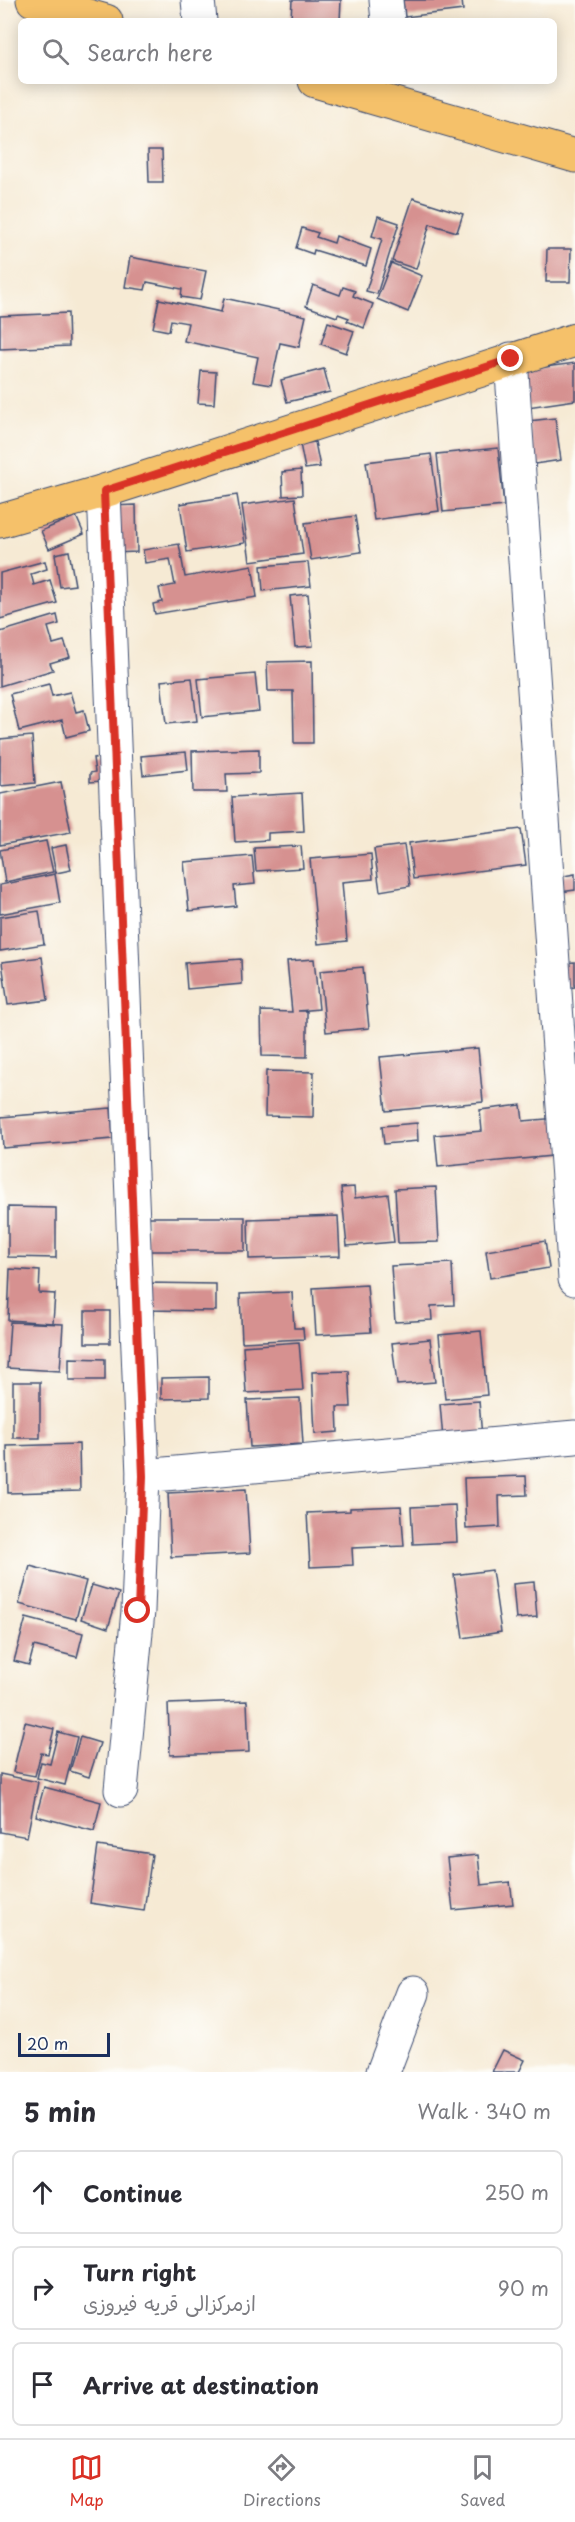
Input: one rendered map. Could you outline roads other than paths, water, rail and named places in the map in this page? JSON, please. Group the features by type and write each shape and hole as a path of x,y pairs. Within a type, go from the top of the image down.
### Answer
{"main road":[{"path":"33,0 96,18"},
{"path":"337,84 388,91 575,156"},
{"path":"0,521 104,491 575,340"}],"street":[{"path":"198,0 200,18"},
{"path":"386,0 388,18"},
{"path":"511,359 575,1279"},
{"path":"104,491 143,1476 138,1611 121,1790"},
{"path":"143,1476 575,1437"},
{"path":"383,2072 413,1993"}]}
